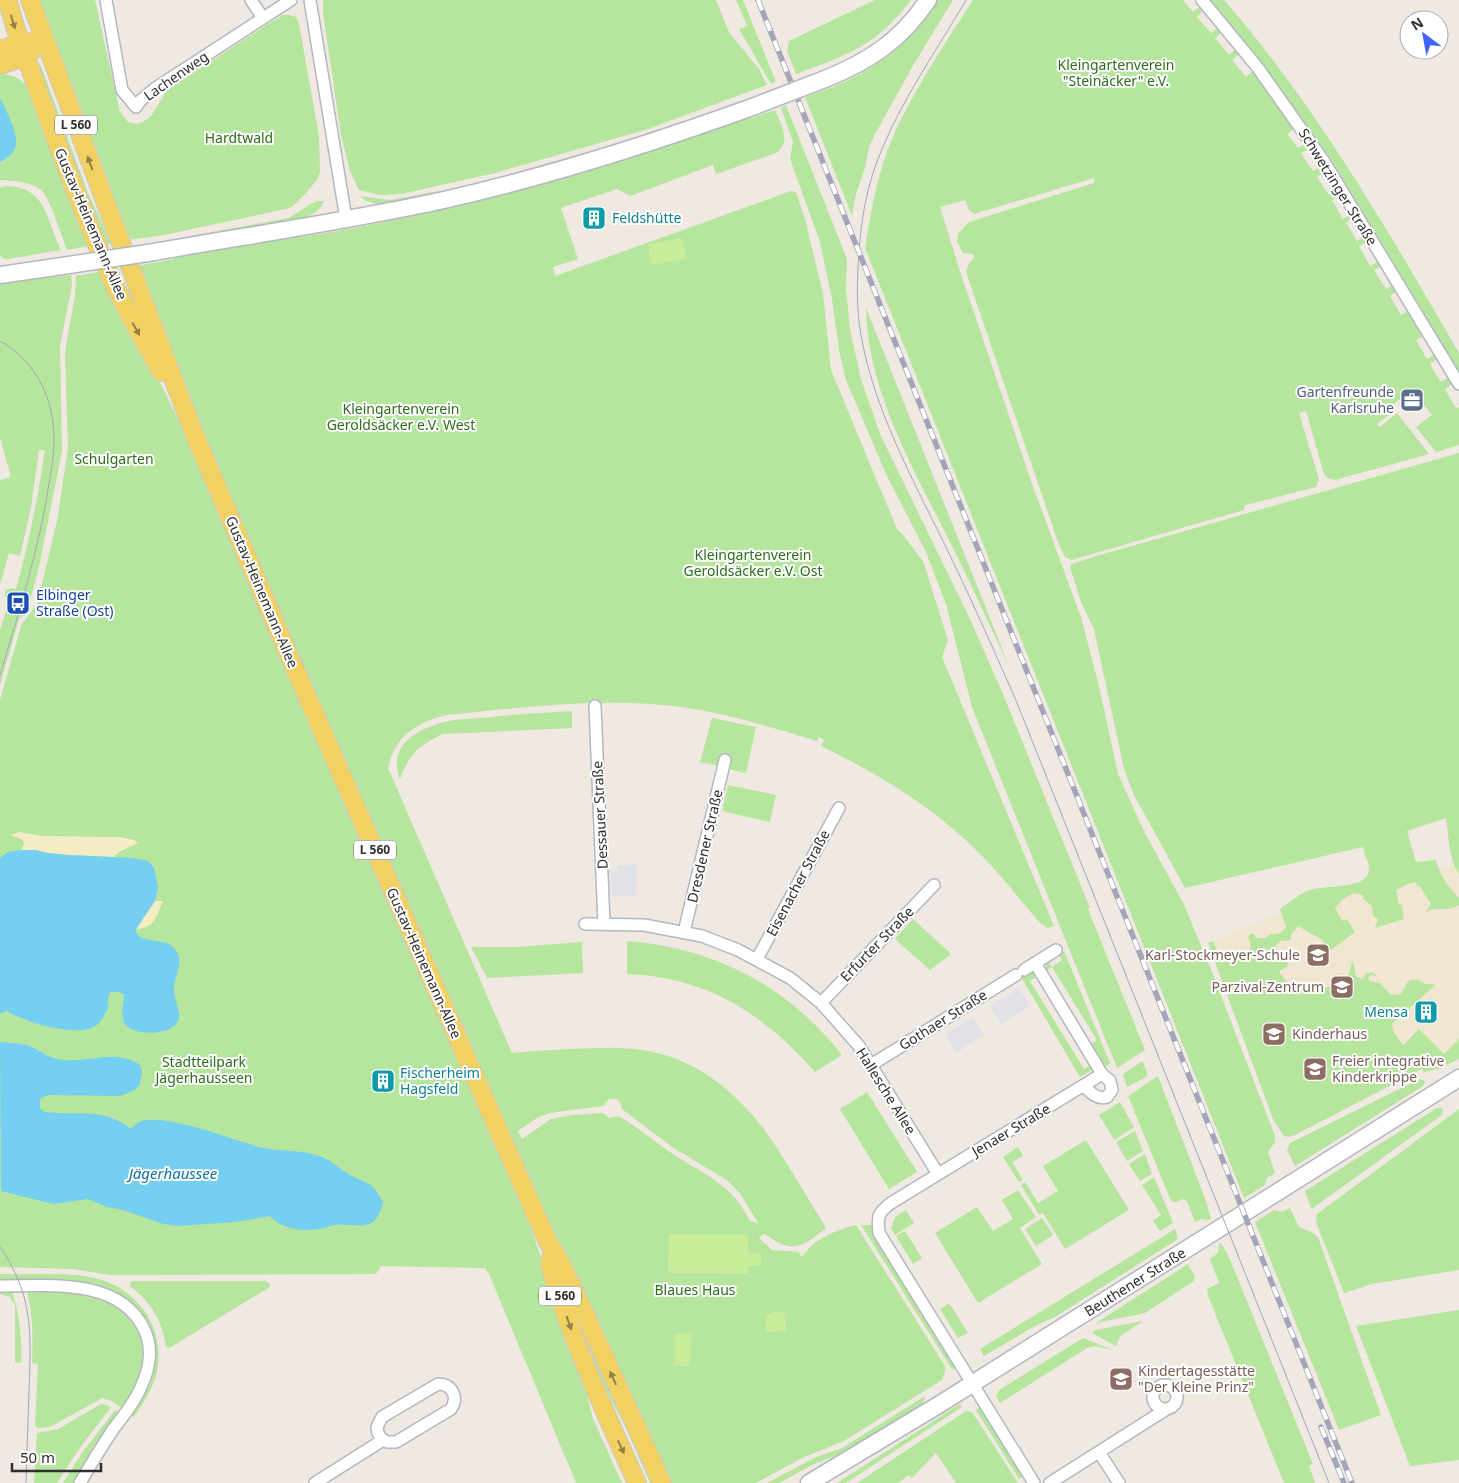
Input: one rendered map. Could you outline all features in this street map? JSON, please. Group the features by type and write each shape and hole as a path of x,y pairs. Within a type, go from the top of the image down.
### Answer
{"main road":[{"name":"Gustav-Heinemann-Allee","path":"6,0 76,192 115,285 196,438"},
{"name":"Gustav-Heinemann-Allee","path":"30,0 196,438 287,651 548,1242 578,1299 662,1483"},
{"path":"0,50 23,49 45,42"},
{"path":"0,65 23,49"},
{"path":"0,65 24,75 38,92"},
{"name":"L 560","path":"548,1242 551,1265 563,1307 604,1412 637,1483"}],"street":[{"name":"Lachenweg","path":"106,0 122,90 136,107 150,91 291,0"},
{"path":"251,0 263,18"},
{"path":"310,0 346,219"},
{"path":"0,275 154,252 346,219 446,200 562,170 652,142 755,106 854,67 884,48 905,29 928,0"},
{"name":"Schwetzinger Straße","path":"1202,0 1258,68 1326,163 1459,384"},
{"name":"Dessauer Straße","path":"595,706 604,924"},
{"name":"Dresdener Straße","path":"684,932 725,760"},
{"name":"Eisenacher Straße","path":"757,959 839,808"},
{"name":"Erfurter Straße","path":"821,1003 934,885"},
{"name":"Hallesche Allee","path":"585,924 644,925 684,932 720,942 757,959 790,978 821,1003 846,1030 871,1064 938,1174"},
{"name":"Gothaer Straße","path":"871,1064 1056,950"},
{"path":"1034,963 1102,1074 1111,1084 1111,1092 1107,1097 1098,1097 1084,1086"},
{"name":"Jenaer Straße","path":"938,1174 1102,1074"},
{"name":"Beuthener Straße","path":"809,1483 972,1384 1459,1078"},
{"path":"938,1174 881,1212 878,1221 879,1233 1034,1483"},
{"path":"0,1286 61,1287 100,1292 116,1298 132,1311 146,1335 150,1360 142,1387 80,1483"},
{"path":"443,1384 450,1387 453,1391 454,1405 447,1412 399,1441 392,1443 383,1440 378,1433 377,1427 379,1420 385,1414 434,1385 443,1384"},
{"path":"1050,1483 1165,1410"},
{"path":"315,1483 383,1440"},
{"path":"1099,1452 1119,1483"}],"shaded area":[{"name":"Parzival-Zentrum","path":"1407,831 1416,862 1436,860 1439,870 1459,858 1459,1059 1438,1069 1424,1072 1422,1069 1295,1135 1284,1136 1273,1119 1208,943 1281,913 1335,908 1343,899 1365,885 1363,880 1368,875 1369,868 1364,854"},
{"path":"637,864 636,895 612,897 611,872 617,870 617,866"},
{"path":"1019,988 1030,1006 1001,1024 990,1006"},
{"path":"973,1017 984,1035 956,1053 945,1034"}],"green space":[{"name":"Hardtwald","path":"38,0 95,0 120,112 128,122 137,124 151,116 167,90 282,15 296,17 299,24 319,136 320,172 317,180 293,206 286,209 159,236 126,240"},
{"path":"323,0 716,0 729,32 759,69 767,85 648,129 495,173 401,194 380,195 359,190 350,171 341,135 323,13"},
{"path":"736,0 743,0 776,82 771,84 739,29 747,26"},
{"path":"875,0 911,0 898,16 873,39 831,61 796,74 787,51 789,41"},
{"path":"937,0 953,0 914,64 875,134 869,147 852,216 805,97 844,82 879,62 911,34"},
{"name":"Kleingartenverein \"Steinäcker\" e.V.","path":"973,0 1183,0 1193,12 1200,7 1203,10 1197,17 1211,33 1218,28 1221,33 1215,38 1229,55 1236,49 1239,54 1232,60 1246,77 1253,71 1294,129 1287,134 1298,148 1305,144 1308,149 1301,153 1313,171 1320,167 1324,172 1317,177 1329,195 1336,191 1339,196 1332,200 1343,219 1350,215 1352,218 1346,223 1357,241 1364,237 1367,242 1359,246 1370,266 1379,261 1381,266 1374,270 1386,289 1393,285 1397,291 1390,296 1401,315 1408,311 1423,336 1416,340 1427,359 1434,355 1437,359 1430,364 1441,382 1448,378 1452,384 1445,389 1456,409 1459,407 1459,445 1436,452 1416,427 1432,415 1412,390 1392,405 1395,410 1377,424 1380,427 1397,413 1429,454 1335,480 1327,478 1324,474 1306,411 1299,413 1319,479 1316,487 1245,505 1244,510 1071,560 1065,557 1059,545 966,272 969,263 974,258 973,254 963,253 957,241 958,234 969,222 1094,183 1094,178 974,214 969,210 965,200 940,207 1031,481 1081,617 1098,682 1118,774 1143,829 1184,905 1275,1136 1275,1142 1268,1152 1275,1173 1267,1178 1265,1185 1244,1198 865,248 879,176 894,134 924,78"},
{"path":"1210,0 1224,0 1258,40 1290,82 1350,170 1459,353 1459,372 1331,159 1263,64"},
{"path":"39,66 41,66 88,193 112,244 104,244"},
{"path":"0,74 17,78 29,90 90,246 67,250 52,209 41,190 27,183 0,180"},
{"path":"752,97 753,100 561,164 428,196 378,204 366,201 360,196 390,200 496,178 650,134"},
{"path":"786,105 847,259 846,289 850,329 861,379 880,434 971,621 1003,694 1090,908 1088,909 1145,1050 1117,1068 972,707 946,604 925,550 886,474 846,380 820,242 790,159 793,142 781,108"},
{"path":"775,110 784,133 781,149 776,153 716,174 713,165 630,196 617,189 561,208 578,259 553,267 555,276 791,191 796,192 805,219 823,294 831,370 897,529 923,561 948,640 942,657 1054,926 1048,928 1041,924 992,866 948,824 887,782 821,746 824,740 819,737 817,741 737,718 688,708 628,703 598,703 537,706 446,715 425,722 408,732 396,747 388,768 512,1053 599,1048 639,1049 666,1055 713,1079 740,1102 763,1128 826,1228 810,1240 797,1246 783,1244 765,1234 759,1237 760,1239 772,1250 798,1252 802,1257 819,1240 856,1225 945,1366 942,1380 844,1441 800,1459 756,1483 670,1483 512,1144 240,526 136,266 174,259 174,255 288,239 446,208 577,170 750,115 751,118","holes":["609,1099 617,1099 622,1109 672,1147 728,1181 741,1195 759,1224 750,1221 735,1199 719,1183 676,1156 619,1116 609,1118 603,1113 572,1115 551,1119 522,1139 518,1131 537,1118 550,1113 603,1106"]},
{"path":"5,186 19,188 37,198 48,217 61,250 8,259 2,258 0,254 0,188"},
{"path":"317,201 324,201 316,212 304,218 153,245 152,243 288,218"},
{"path":"682,238 686,259 651,265 648,244"},
{"name":"Stadtteilpark Jägerhausseen","path":"102,271 165,392 199,464 279,656 518,1193 584,1384 593,1419 622,1483 576,1483 485,1268 381,1266 376,1274 111,1275 72,1269 0,1267 0,700 22,623 37,605 57,521 68,449 65,351 75,296 76,275"},
{"path":"56,274 57,277 71,275 72,285 60,346 62,451 40,562 33,590 27,603 4,596 6,590 16,589 33,520 45,450 39,450 31,507 20,556 9,553 0,585 0,480 11,477 0,438 0,284"},
{"path":"866,308 1009,666 964,570 912,467 885,404 875,372"},
{"path":"1459,453 1459,874 1451,854 1446,818 1407,831 1416,862 1436,860 1445,880 1459,898 1459,905 1426,912 1431,904 1420,886 1417,887 1416,882 1408,884 1396,890 1399,904 1402,905 1404,919 1375,928 1378,919 1373,916 1372,906 1363,899 1363,895 1354,893 1343,899 1335,908 1342,921 1347,919 1355,932 1331,950 1322,944 1323,940 1298,926 1291,934 1291,940 1280,941 1273,950 1288,963 1287,967 1279,971 1285,980 1294,985 1316,990 1320,984 1325,988 1345,979 1353,961 1356,976 1362,979 1368,974 1375,974 1377,977 1371,975 1368,977 1369,981 1380,983 1390,994 1399,994 1406,984 1413,979 1435,985 1392,1024 1393,1031 1403,1045 1419,1029 1444,1054 1459,1039 1459,1059 1438,1069 1424,1072 1422,1069 1295,1135 1284,1136 1273,1119 1208,943 1213,941 1221,963 1249,952 1251,946 1248,936 1253,933 1256,938 1265,938 1271,934 1278,934 1286,927 1280,909 1298,896 1317,888 1343,886 1364,879 1368,874 1369,867 1363,847 1185,888 1134,795 1124,769 1094,629 1081,602 1070,567 1072,564 1093,557"},
{"path":"8,605 27,610 19,619 0,685 0,630"},
{"path":"572,711 572,728 443,734 427,742 411,756 400,779 397,757 401,748 415,734 434,725 462,719"},
{"path":"712,718 756,727 746,773 728,769 730,759 720,766 700,762"},
{"path":"728,785 776,795 770,822 722,811"},
{"path":"913,919 951,954 930,970 895,939"},
{"path":"627,941 659,945 690,952 719,962 747,975 773,990 798,1009 842,1055 815,1072 796,1051 775,1033 754,1016 732,1002 683,982 627,974"},
{"path":"582,942 583,973 487,978 471,947 516,947"},
{"path":"1064,951 1110,1063 1106,1066 1099,1059 1091,1044 1097,1040 1052,967 1062,960 1059,954"},
{"path":"1048,960 1052,967 1046,971"},
{"path":"1029,972 1033,973 1036,977 1030,981 1084,1069 1091,1065 1092,1070 1080,1077 1021,977"},
{"path":"1143,1062 1148,1076 1127,1087 1123,1074"},
{"path":"1158,1076 1206,1201 1211,1219 1209,1220 1201,1219 1195,1222 1187,1201 1183,1199 1176,1202 1171,1201 1128,1096"},
{"path":"1420,1079 1425,1081 1423,1086 1295,1166 1287,1150 1290,1143"},
{"path":"867,1092 917,1172 889,1189 840,1109"},
{"path":"1120,1102 1134,1127 1114,1140 1099,1115"},
{"path":"1437,1108 1443,1110 1442,1115 1311,1208 1305,1191"},
{"path":"1459,1109 1459,1270 1372,1284 1344,1293 1316,1222 1317,1214"},
{"path":"1135,1131 1143,1151 1127,1161 1116,1142"},
{"path":"1086,1140 1129,1210 1065,1249 1043,1213 1039,1215 1021,1185 1025,1182 1038,1203 1058,1191 1043,1166"},
{"path":"1018,1147 1023,1156 1012,1162 1023,1180 1019,1182 1003,1157"},
{"path":"1145,1154 1152,1174 1140,1181 1129,1164"},
{"path":"1154,1177 1173,1223 1160,1231 1153,1221 1161,1215 1142,1185"},
{"path":"1018,1190 1036,1217 1020,1228 1042,1264 978,1303 935,1233 977,1207 993,1231 1013,1219 1002,1200"},
{"path":"1290,1208 1299,1227 1318,1237 1381,1415 1339,1430 1255,1222 1274,1210 1282,1212"},
{"path":"906,1210 914,1223 895,1235 891,1229 895,1217"},
{"path":"1042,1218 1053,1235 1036,1246 1025,1229"},
{"path":"861,1225 872,1225 874,1236 953,1364 953,1371"},
{"path":"1175,1229 1178,1239 1055,1317 1035,1326 984,1356 980,1349"},
{"path":"905,1231 922,1258 913,1264 896,1236"},
{"path":"669,1234 748,1235 748,1253 761,1253 761,1266 748,1266 747,1274 668,1273"},
{"path":"1221,1243 1229,1257 1313,1464 1309,1466 1315,1483 1284,1483 1208,1296 1207,1289 1219,1283 1210,1259 1218,1253 1219,1244"},
{"path":"1188,1264 1195,1277 1194,1281 1145,1313 1096,1323"},
{"path":"0,1274 60,1274 95,1278 123,1290 134,1299 144,1310 151,1323 159,1351 155,1379 134,1417 131,1415 151,1382 155,1354 148,1326 132,1303 107,1288 82,1282 0,1280"},
{"path":"133,1281 266,1281 270,1284 270,1287 169,1348 166,1346 161,1327 154,1312 130,1286"},
{"path":"564,1283 654,1483 650,1483 623,1422 593,1366"},
{"path":"0,1291 12,1292 15,1301 20,1327 21,1363 15,1362 15,1305 10,1297 0,1294"},
{"path":"27,1292 66,1292 89,1295 113,1304 131,1320 138,1330 142,1341 142,1367 134,1389 122,1409 112,1401 102,1398 50,1427 37,1428 35,1425 38,1364 32,1363 32,1328"},
{"path":"949,1303 968,1333 958,1338 940,1309"},
{"path":"1459,1310 1459,1460 1410,1466 1356,1326"},
{"path":"773,1312 785,1313 786,1331 766,1332 766,1314 772,1314"},
{"path":"1143,1321 1120,1336 1116,1346 1092,1333 1096,1330"},
{"path":"675,1333 691,1334 690,1366 674,1366"},
{"path":"1083,1338 1113,1350 1096,1346 1087,1348 1000,1403 996,1397 999,1390"},
{"path":"925,1396 923,1404 846,1452 814,1464 779,1483 767,1483 814,1458 842,1448"},
{"path":"101,1404 111,1407 79,1449 57,1483 34,1483 37,1433 58,1429"},
{"path":"960,1404 962,1407 846,1483 837,1483"},
{"path":"980,1407 1024,1476 1019,1479 976,1410"},
{"path":"115,1410 119,1413 93,1447 74,1483 63,1483 82,1453"},
{"path":"966,1411 972,1412 1018,1483 956,1483 936,1453 912,1478 909,1475 898,1483 857,1483"}],"sand":[{"path":"19,832 41,836 121,837 138,843 119,852 114,857 69,855 21,850 24,844 23,840 11,835"},
{"path":"155,901 163,901 157,916 148,926 136,929"}],"water":[{"path":"0,99 12,124 16,142 12,153 0,162"},
{"path":"21,850 69,855 133,858 148,861 154,867 158,887 155,901 136,929 136,932 145,939 164,942 170,945 179,957 174,987 179,1017 174,1026 168,1030 153,1033 131,1029 126,1025 123,1018 124,995 118,992 111,992 105,1014 98,1024 90,1028 66,1030 52,1028 26,1020 7,1011 0,1014 0,858 8,852"},
{"name":"Jägerhaussee","path":"0,1042 27,1045 58,1059 122,1057 140,1065 142,1072 140,1084 135,1090 120,1096 48,1095 40,1099 40,1108 45,1112 99,1115 119,1121 130,1128 139,1122 150,1120 164,1121 198,1128 259,1147 312,1154 328,1160 348,1174 373,1187 383,1202 380,1213 369,1224 334,1225 309,1230 295,1229 282,1225 270,1216 235,1222 179,1226 163,1224 123,1210 107,1207 88,1199 53,1204 1,1191"}],"tram line":[{"path":"966,0 904,104 883,147 871,180 862,221 857,283 859,325 867,362 884,416 895,442 962,581 1015,698 1329,1483"},
{"path":"0,341 21,356 37,376 48,399 54,432 51,469 40,532 0,675"},
{"path":"0,1247 11,1265 25,1299 30,1333 26,1483"}],"railway":[{"path":"758,0 1352,1483"},
{"path":"1321,1427 1344,1483"}],"place":[{"name":"Feldshütte","path":"594,218"},
{"name":"Gartenfreunde Karlsruhe","path":"1412,400"},
{"name":"Elbinger Straße (Ost)","path":"18,603"},
{"name":"Karl-Stockmeyer-Schule","path":"1318,955"},
{"name":"Parzival-Zentrum","path":"1342,987"},
{"name":"Mensa","path":"1426,1012"},
{"name":"Kinderhaus","path":"1274,1034"},
{"name":"Freier integrative Kinderkrippe","path":"1315,1069"},
{"name":"Fischerheim Hagsfeld","path":"383,1081"},
{"name":"Kindertagesstätte \"Der Kleine Prinz\"","path":"1121,1379"}],"park label":[{"name":"Kleingartenverein Geroldsäcker e.V. West","path":"401,418"},
{"name":"Schulgarten","path":"114,459"},
{"name":"Kleingartenverein Geroldsäcker e.V. Ost","path":"753,564"},
{"name":"Blaues Haus","path":"695,1290"}]}
